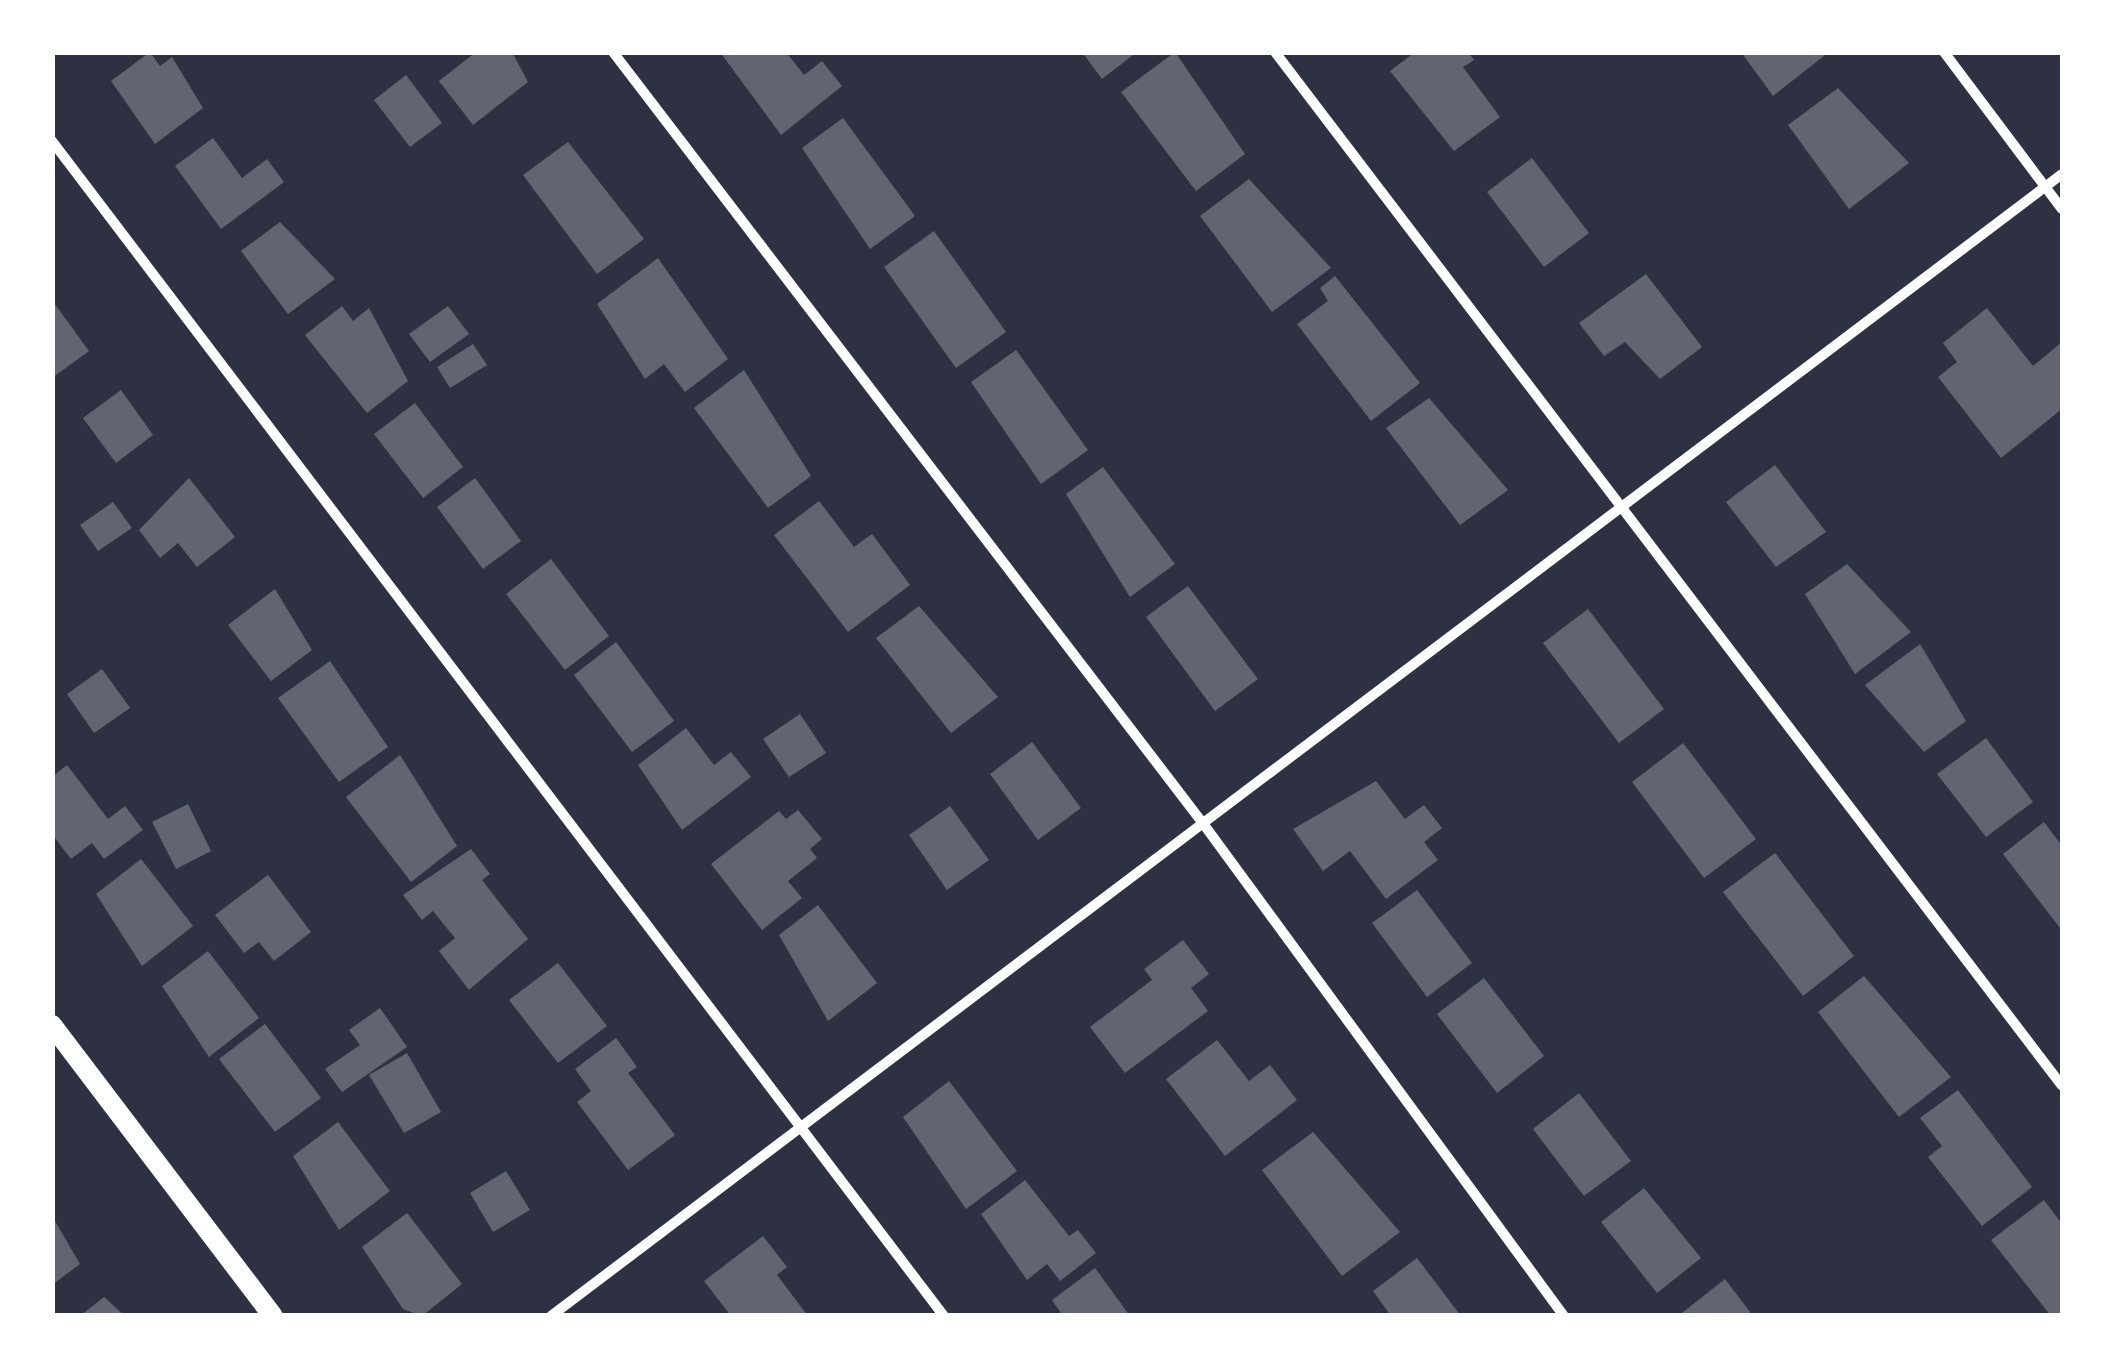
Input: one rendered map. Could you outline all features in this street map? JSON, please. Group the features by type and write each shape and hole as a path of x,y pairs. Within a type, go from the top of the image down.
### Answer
{"main road":[{"path":"52,1025 273,1316"}],"street":[{"path":"613,52 1202,822 1564,1316"},
{"path":"1275,52 1621,500 2062,1086"},
{"path":"1944,52 2062,208"},
{"path":"52,142 944,1316"},
{"path":"551,1316 1621,500 2062,174"}],"building":[{"path":"150,52 160,66 172,57 203,108 155,144 111,81"},
{"path":"476,52 512,52 528,82 473,125 439,81"},
{"path":"720,52 786,52 804,75 822,61 842,86 781,135"},
{"path":"1082,52 1137,52 1102,79"},
{"path":"1175,52 1245,154 1196,191 1121,92"},
{"path":"1415,52 1468,52 1474,60 1463,67 1500,117 1454,151 1390,71"},
{"path":"1741,52 1829,52 1773,96"},
{"path":"406,75 442,123 410,147 374,100"},
{"path":"1838,88 1909,163 1849,209 1788,125"},
{"path":"843,118 915,216 870,249 802,148"},
{"path":"213,138 242,178 267,159 284,182 221,229 175,166"},
{"path":"568,142 644,239 597,274 523,175"},
{"path":"1532,158 1589,233 1544,267 1487,192"},
{"path":"1249,179 1331,268 1272,312 1200,216"},
{"path":"280,222 335,279 288,314 241,251"},
{"path":"934,231 1006,332 956,368 884,267"},
{"path":"658,258 728,359 685,392 664,364 645,379 597,304"},
{"path":"1646,274 1702,347 1660,379 1625,342 1604,356 1579,323"},
{"path":"1335,276 1420,383 1371,421 1297,324 1328,301 1320,288"},
{"path":"52,300 89,351 52,378"},
{"path":"342,306 353,321 369,308 408,381 367,413 305,335"},
{"path":"448,306 469,334 430,362 409,334"},
{"path":"1987,308 2033,366 2062,342 2062,409 2001,458 1938,377 1957,362 1943,343"},
{"path":"473,344 487,365 450,388 437,367"},
{"path":"1016,350 1088,450 1041,484 971,382"},
{"path":"744,370 811,476 768,508 694,408"},
{"path":"121,390 153,435 116,463 83,418"},
{"path":"1429,398 1508,490 1460,525 1386,428"},
{"path":"415,403 463,467 423,498 374,434"},
{"path":"1775,465 1826,532 1776,567 1726,502"},
{"path":"1103,467 1175,564 1130,597 1066,494"},
{"path":"189,478 235,537 197,567 178,543 160,558 139,530"},
{"path":"475,478 521,541 483,569 437,507"},
{"path":"819,501 854,547 872,534 910,585 848,632 774,535"},
{"path":"113,502 132,528 98,551 80,525"},
{"path":"551,559 609,636 565,670 506,594"},
{"path":"1847,564 1911,632 1855,674 1805,594"},
{"path":"1188,586 1258,679 1215,711 1146,617"},
{"path":"275,589 312,650 271,681 228,625"},
{"path":"919,606 998,697 951,733 876,638"},
{"path":"1588,609 1664,709 1619,743 1543,643"},
{"path":"616,642 674,721 632,752 574,675"},
{"path":"1920,644 1966,721 1924,752 1865,685"},
{"path":"330,661 388,747 339,782 278,698"},
{"path":"102,669 130,708 94,733 67,694"},
{"path":"800,714 826,753 789,777 763,739"},
{"path":"686,728 714,765 731,752 751,777 682,830 638,765"},
{"path":"1986,738 2033,802 1986,837 1937,774"},
{"path":"1032,742 1081,808 1038,840 990,774"},
{"path":"1683,743 1756,839 1704,878 1632,782"},
{"path":"400,755 457,846 411,882 346,797"},
{"path":"67,765 108,819 125,806 143,830 104,859 92,843 71,859 52,834 52,777"},
{"path":"1376,781 1405,819 1424,805 1442,828 1424,842 1438,860 1386,899 1350,851 1323,871 1293,829"},
{"path":"188,804 211,851 176,869 152,822"},
{"path":"950,806 989,860 947,890 909,835"},
{"path":"798,810 822,839 810,849 817,858 788,881 802,898 762,930 711,864 779,811 786,819"},
{"path":"2044,822 2062,846 2060,928 2003,854"},
{"path":"471,849 490,874 482,880 528,939 469,990 439,951 455,938 433,911 422,920 403,895"},
{"path":"1775,853 1854,956 1803,996 1723,892"},
{"path":"141,859 193,926 142,966 96,894"},
{"path":"268,875 311,932 274,961 259,942 244,953 215,915"},
{"path":"1417,890 1472,963 1427,997 1372,923"},
{"path":"818,905 877,983 828,1021 779,935"},
{"path":"1183,940 1209,974 1191,988 1208,1011 1125,1073 1090,1027 1152,980 1144,969"},
{"path":"208,951 259,1018 209,1057 162,986"},
{"path":"558,963 607,1026 558,1063 509,1000"},
{"path":"1864,976 1951,1077 1899,1117 1818,1012"},
{"path":"1484,978 1544,1056 1497,1093 1437,1014"},
{"path":"380,1008 407,1047 342,1092 325,1069 360,1045 349,1030"},
{"path":"265,1024 321,1098 275,1132 219,1059"},
{"path":"616,1038 637,1067 628,1073 675,1135 628,1170 577,1102 591,1091 575,1069"},
{"path":"1217,1040 1249,1081 1270,1065 1297,1100 1225,1156 1166,1079"},
{"path":"407,1053 441,1112 404,1133 369,1075"},
{"path":"949,1081 1017,1171 966,1209 903,1117"},
{"path":"1958,1090 2032,1187 1982,1226 1928,1157 1942,1146 1920,1118"},
{"path":"1579,1093 1631,1161 1584,1196 1533,1129"},
{"path":"338,1122 390,1191 339,1230 293,1156"},
{"path":"1313,1132 1400,1232 1342,1276 1262,1170"},
{"path":"506,1171 530,1210 493,1232 470,1193"},
{"path":"1025,1180 1069,1236 1078,1230 1096,1253 1060,1281 1047,1264 1027,1280 981,1214"},
{"path":"1644,1188 1701,1258 1657,1293 1601,1222"},
{"path":"2044,1200 2062,1224 2062,1316 2051,1316 1991,1240"},
{"path":"407,1213 462,1284 422,1316 403,1309 362,1247"},
{"path":"52,1216 80,1264 52,1285"},
{"path":"763,1236 787,1267 777,1275 808,1316 731,1316 704,1281"},
{"path":"1417,1258 1461,1316 1391,1316 1373,1291"},
{"path":"1095,1268 1130,1316 1063,1316 1052,1300"},
{"path":"1725,1279 1753,1316 1678,1316"},
{"path":"104,1297 125,1316 80,1316"}]}
